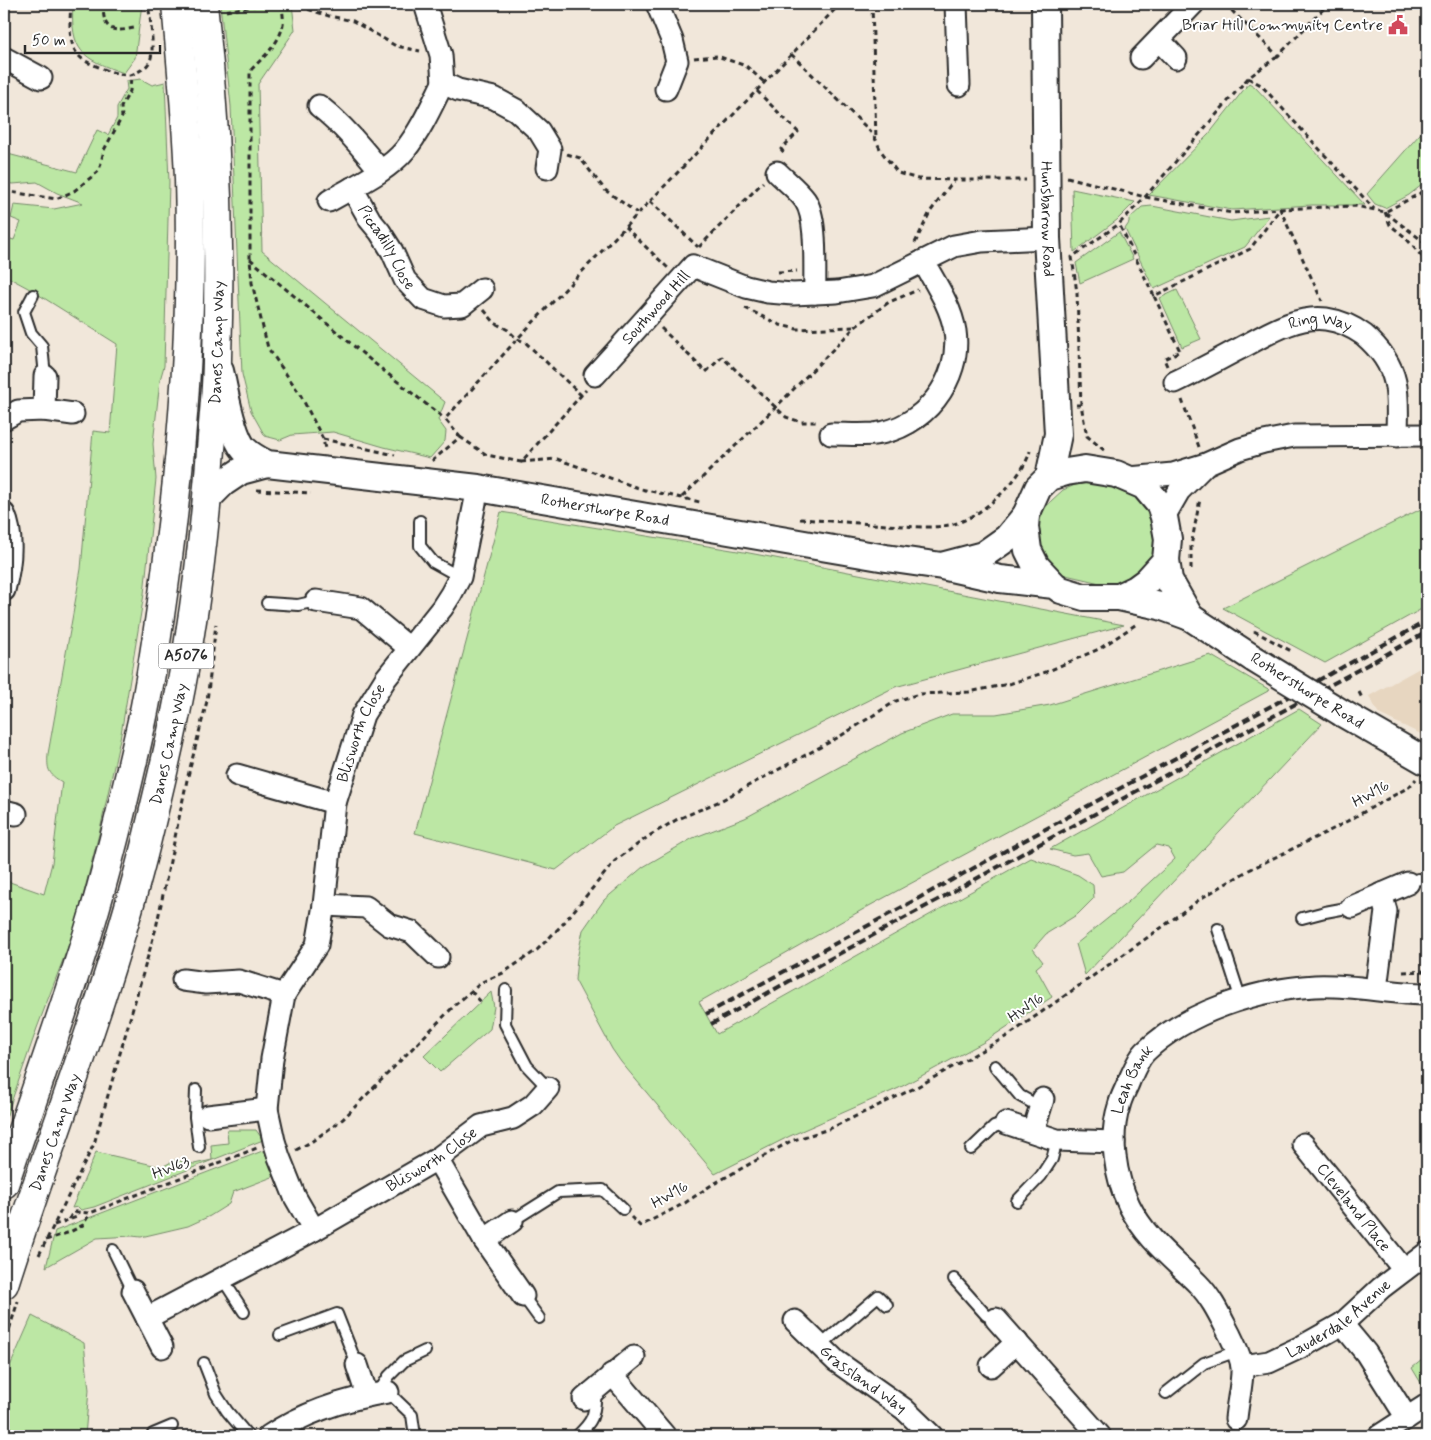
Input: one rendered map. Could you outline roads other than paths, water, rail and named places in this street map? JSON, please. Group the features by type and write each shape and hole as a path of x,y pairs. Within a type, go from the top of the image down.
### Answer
{"highway":[{"name":"Danes Camp Way","path":"4,1184 84,948 116,834 143,717 160,618 181,442 189,256 189,179 176,4"},
{"name":"Danes Camp Way","path":"4,1284 112,962 146,842 173,728 189,639 207,499 217,361 217,176 211,76 210,8"}],"street":[{"path":"425,4 441,55 443,83 458,90 494,98 516,110 539,131 548,159"},
{"path":"657,4 672,40 677,60 666,89"},
{"path":"956,4 959,85"},
{"name":"Hunsbarrow Road","path":"1045,4 1047,238 1058,434 1049,476"},
{"path":"1141,58 1193,4"},
{"path":"1159,40 1176,58"},
{"path":"4,58 41,78"},
{"name":"Piccadilly Close","path":"329,201 380,170 405,150 430,109 443,83"},
{"path":"319,106 335,119 358,143 380,170"},
{"path":"777,172 804,199 810,210 815,293"},
{"name":"Piccadilly Close","path":"352,188 370,220 392,251 405,280 423,298 444,306 462,305 478,292"},
{"name":"Southwood Hill","path":"595,375 693,266 746,287 768,292 838,292 873,286 917,255 982,241 1047,238"},
{"path":"831,434 875,434 900,426 920,415 938,398 950,378 956,353 955,330 948,307 917,255"},
{"name":"Ring Way","path":"1176,382 1282,326 1306,320 1330,320 1355,329 1378,349 1388,364 1395,383 1397,436"},
{"name":"Rothersthorpe Road","path":"217,361 237,438 244,449 253,457 267,464"},
{"path":"44,410 45,376"},
{"path":"4,419 18,411 44,410 73,414"},
{"path":"1058,434 1085,470"},
{"path":"1129,478 1173,474 1202,455 1240,449 1294,436 1427,435"},
{"path":"1164,517 1202,455"},
{"name":"Rothersthorpe Road","path":"207,499 223,483 241,471 267,464 327,470 478,488 876,557 942,566 1000,579 1054,585"},
{"path":"1049,476 1085,470 1116,474 1144,486 1160,505 1168,539 1166,560 1169,580 1190,616"},
{"name":"Rothersthorpe Road","path":"942,566 983,555 1007,538 1026,515 1038,488 1049,476"},
{"name":"Blisworth Close","path":"314,1230 295,1197 276,1149 267,1109 272,1059 284,995 317,945 324,905 335,803 363,714 386,678 442,608 460,577 478,488"},
{"path":"4,514 8,523 10,550 4,590"},
{"name":"Rothersthorpe Road","path":"1026,515 1025,527 1028,550 1036,566 1061,590 1084,597 1118,597 1136,589 1147,581 1166,560"},
{"path":"1118,597 1160,606 1190,616"},
{"path":"316,601 361,608 409,648"},
{"name":"Rothersthorpe Road","path":"1190,616 1424,767"},
{"path":"237,775 335,803"},
{"path":"1352,907 1380,894 1418,881"},
{"path":"1376,990 1386,911 1380,894"},
{"path":"324,905 366,907 389,925 412,932 438,957"},
{"path":"183,980 206,983 239,981 284,995"},
{"name":"Leah Bank","path":"1240,1359 1218,1312 1200,1285 1169,1257 1148,1234 1129,1206 1120,1178 1114,1142 1118,1106 1133,1072 1144,1053 1166,1035 1197,1017 1241,1000 1276,990 1316,986 1427,994"},
{"name":"Blisworth Close","path":"147,1318 314,1230 437,1159 481,1126 513,1118 533,1105 548,1088"},
{"path":"1033,1131 1042,1103"},
{"path":"202,1117 267,1109"},
{"path":"1006,1123 1057,1140 1114,1142"},
{"name":"Cleveland Place","path":"1303,1144 1404,1270"},
{"path":"437,1159 484,1240 523,1296"},
{"path":"484,1240 512,1221"},
{"name":"Lauderdale Avenue","path":"1240,1359 1269,1362 1303,1346 1342,1324 1381,1288 1427,1253"},
{"path":"133,1291 162,1347"},
{"path":"996,1319 1100,1436"},
{"name":"Grassland Way","path":"795,1321 836,1361 904,1409 932,1436"},
{"path":"1342,1324 1366,1353 1407,1418"},
{"path":"991,1366 1017,1342"},
{"path":"590,1394 634,1357"},
{"path":"1236,1419 1240,1359"},
{"path":"269,1436 284,1426 309,1414 377,1394 358,1365"},
{"path":"612,1374 664,1436"},
{"path":"1379,1436 1427,1405"}],"lane":[{"path":"34,295 24,312 31,333 42,346 45,376"},
{"path":"420,521 420,546 433,562 460,577"},
{"path":"267,603 298,605 316,601"},
{"path":"1302,918 1352,907"},
{"path":"1218,929 1241,1000"},
{"path":"506,990 505,1024 527,1066 548,1088"},
{"path":"995,1066 1020,1096 1042,1103"},
{"path":"196,1090 202,1117 199,1147"},
{"path":"971,1149 994,1127 1006,1123"},
{"path":"1017,1201 1041,1176 1052,1159 1057,1140"},
{"path":"512,1221 558,1192 603,1190 623,1209"},
{"path":"113,1250 133,1291"},
{"path":"222,1278 244,1312"},
{"path":"954,1279 986,1316 996,1319"},
{"path":"523,1296 539,1318"},
{"path":"820,1346 878,1296 887,1305"},
{"path":"280,1335 337,1314 358,1365"},
{"path":"415,1436 412,1414 377,1394 389,1376 404,1360 426,1350"},
{"path":"1166,1393 1204,1363 1240,1359"},
{"path":"204,1363 216,1394 227,1411 248,1436"},
{"path":"577,1436 590,1424 594,1411 590,1394"},
{"path":"152,1436 172,1426"}],"railway":[{"path":"706,1014 1427,621"},
{"path":"711,1024 1427,632"}],"place":[{"name":"Briar Hill Community Centre","path":"1398,25"}]}
